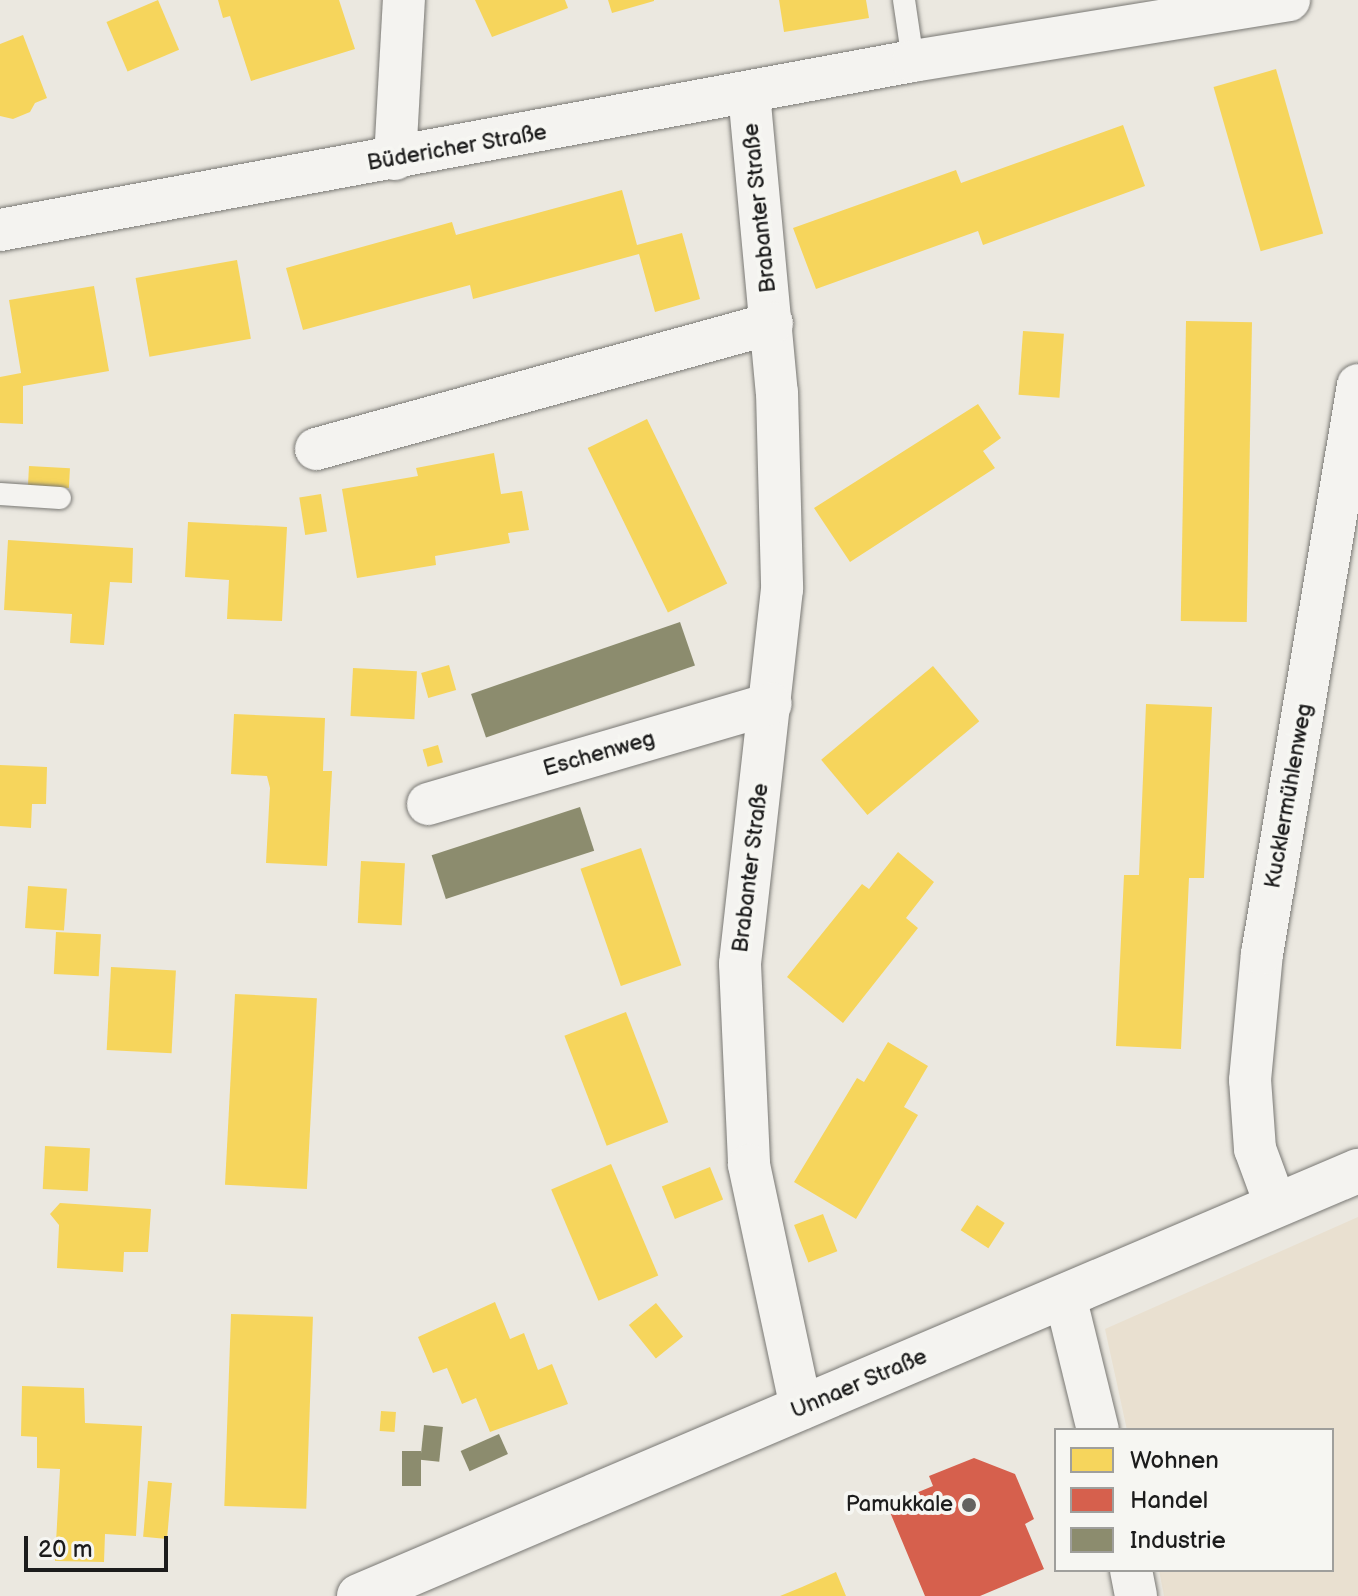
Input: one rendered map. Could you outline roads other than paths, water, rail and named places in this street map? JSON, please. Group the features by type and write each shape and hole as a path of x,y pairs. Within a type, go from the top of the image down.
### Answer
{"street":[{"path":"395,159 404,0"},
{"name":"Büdericher Straße","path":"0,230 913,61 1289,0"},
{"name":"Brabanter Straße","path":"749,93 772,323 782,589 740,964 749,1165 801,1408"},
{"name":"Brabanter Straße","path":"316,449 772,323"},
{"name":"Kucklermühlenweg","path":"1276,1206 1255,1149 1250,1080 1262,954 1358,385"},
{"name":"Eschenweg","path":"428,804 771,704"},
{"name":"Unnaer Straße","path":"359,1596 1358,1171"},
{"path":"1065,1296 1098,1428"},
{"path":"1131,1572 1136,1596"}],"lane":[{"path":"904,0 913,61"},
{"path":"0,494 60,498"}],"place":[{"name":"Pamukkale","path":"969,1505"}]}
